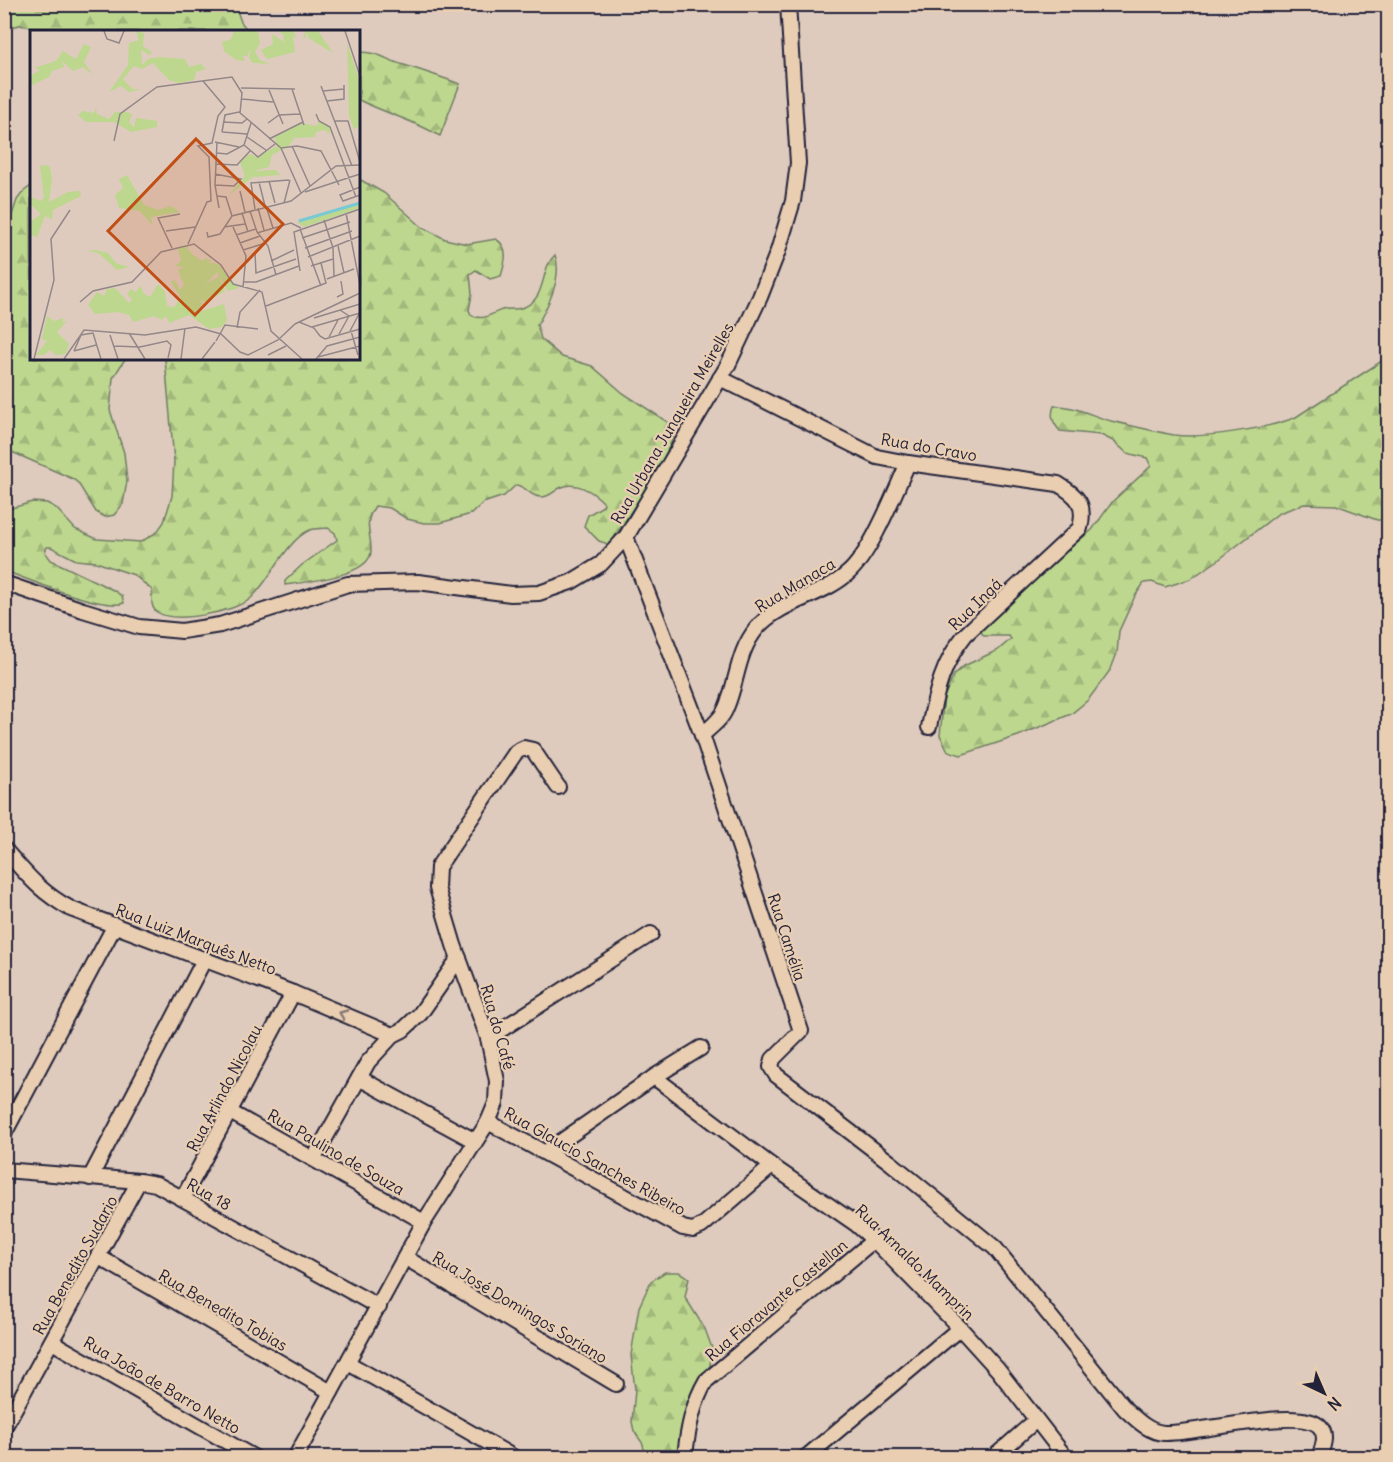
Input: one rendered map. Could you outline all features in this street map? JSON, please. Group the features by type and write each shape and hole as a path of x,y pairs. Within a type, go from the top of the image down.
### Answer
{"street":[{"name":"Rua Urbana Junqueira Meirelles","path":"4,583 139,627 182,631 220,625 348,584 418,582 511,594 539,593 571,582 601,564 626,537 720,378 760,297 778,251 796,182 798,163 788,4"},
{"name":"Rua do Cravo","path":"720,378 877,457 1058,484 1074,493 1081,505 1083,515 1080,528"},
{"name":"Rua Manaca","path":"702,735 726,709 744,645 759,626 776,612 820,592 847,574 864,556 909,463"},
{"name":"Rua Ingá","path":"929,727 935,696 952,651 965,635 1080,528"},
{"name":"Rua Camélia","path":"626,537 702,735 801,1031 773,1059 771,1067 776,1075 891,1163 995,1248 1125,1409 1142,1425 1163,1433 1253,1422 1309,1420 1320,1426 1324,1434 1324,1444 1319,1458"},
{"name":"Rua do Café","path":"295,1458 424,1222 488,1122 496,1103 497,1082 488,1038 436,888 438,867 516,752 524,748 533,750 558,787"},
{"name":"Rua Luiz Marquês Netto","path":"4,849 34,884 51,898 71,909 293,993 393,1035"},
{"path":"4,1134 115,925"},
{"path":"488,1038 651,934"},
{"path":"314,1158 368,1062 393,1035 403,1030 420,1014 459,958"},
{"path":"90,1178 204,960"},
{"name":"Rua Arlindo Nicolau","path":"183,1198 293,993"},
{"path":"546,1152 700,1048"},
{"name":"Rua Arnaldo Mamprin","path":"654,1077 772,1166 856,1224 874,1240 998,1370 1035,1421 1066,1458"},
{"path":"359,1078 475,1141"},
{"name":"Rua Paulino de Souza","path":"230,1112 424,1222"},
{"name":"Rua Glaucio Sanches Ribeiro","path":"488,1122 675,1225 693,1230 702,1226 772,1166"},
{"name":"Rua 18","path":"4,1170 156,1184 379,1307"},
{"name":"Rua Benedito Sudario","path":"4,1428 139,1181"},
{"name":"Rua Fioravante Castellan","path":"685,1458 694,1410 706,1381 874,1240"},
{"name":"Rua Benedito Tobias","path":"99,1257 332,1392"},
{"name":"Rua José Domingos Soriano","path":"406,1258 616,1384"},
{"path":"805,1458 960,1328"},
{"name":"Rua João de Barro Netto","path":"52,1342 255,1458"},
{"path":"348,1363 515,1458"},
{"path":"993,1458 1035,1421"}],"green space":[{"path":"5,5 235,5 241,22 247,30 33,30 31,27 19,25 5,29"},
{"path":"360,52 377,55 460,84 440,136 360,100"},
{"path":"360,180 384,193 422,227 445,239 467,244 496,239 500,243 505,251 501,276 490,279 476,270 470,274 472,294 469,310 471,315 476,317 484,317 507,309 519,309 530,304 539,292 550,261 555,255 556,282 537,325 541,339 562,357 592,366 623,393 672,425 673,438 660,467 608,544 599,541 584,526 588,515 603,506 604,503 595,495 573,485 559,488 541,497 516,485 504,496 483,503 471,514 440,523 424,523 407,519 390,508 375,506 368,523 371,551 368,560 349,572 336,576 285,585 285,581 302,565 337,540 335,533 328,528 310,530 301,535 285,552 250,599 231,608 204,615 176,617 157,612 152,605 152,590 134,575 96,562 76,560 51,547 47,547 45,552 51,560 113,590 122,596 124,603 114,604 83,598 5,571 5,510 32,502 47,503 56,508 75,529 97,539 141,542 157,532 164,522 172,496 174,461 165,360 360,360"},
{"path":"30,187 30,360 124,360 113,378 110,410 124,453 127,481 123,504 114,515 105,517 96,512 78,483 73,479 5,449 5,236 17,200"},
{"path":"1388,357 1388,520 1377,520 1336,505 1304,504 1279,513 1190,579 1165,587 1152,582 1144,583 1135,596 1119,631 1117,653 1111,669 1088,700 1071,714 1018,736 961,755 948,751 940,735 944,697 954,675 964,666 998,650 1011,639 1009,636 984,636 981,632 985,623 1017,591 1092,530 1113,501 1151,466 1147,458 1127,453 1113,441 1101,435 1060,431 1053,419 1054,406 1068,407 1111,421 1174,435 1236,432 1296,417"},
{"path":"665,1272 679,1272 689,1278 685,1297 705,1329 712,1348 710,1365 691,1405 683,1457 645,1457 643,1444 634,1431 632,1422 635,1390 631,1355 639,1307 651,1281"}]}
